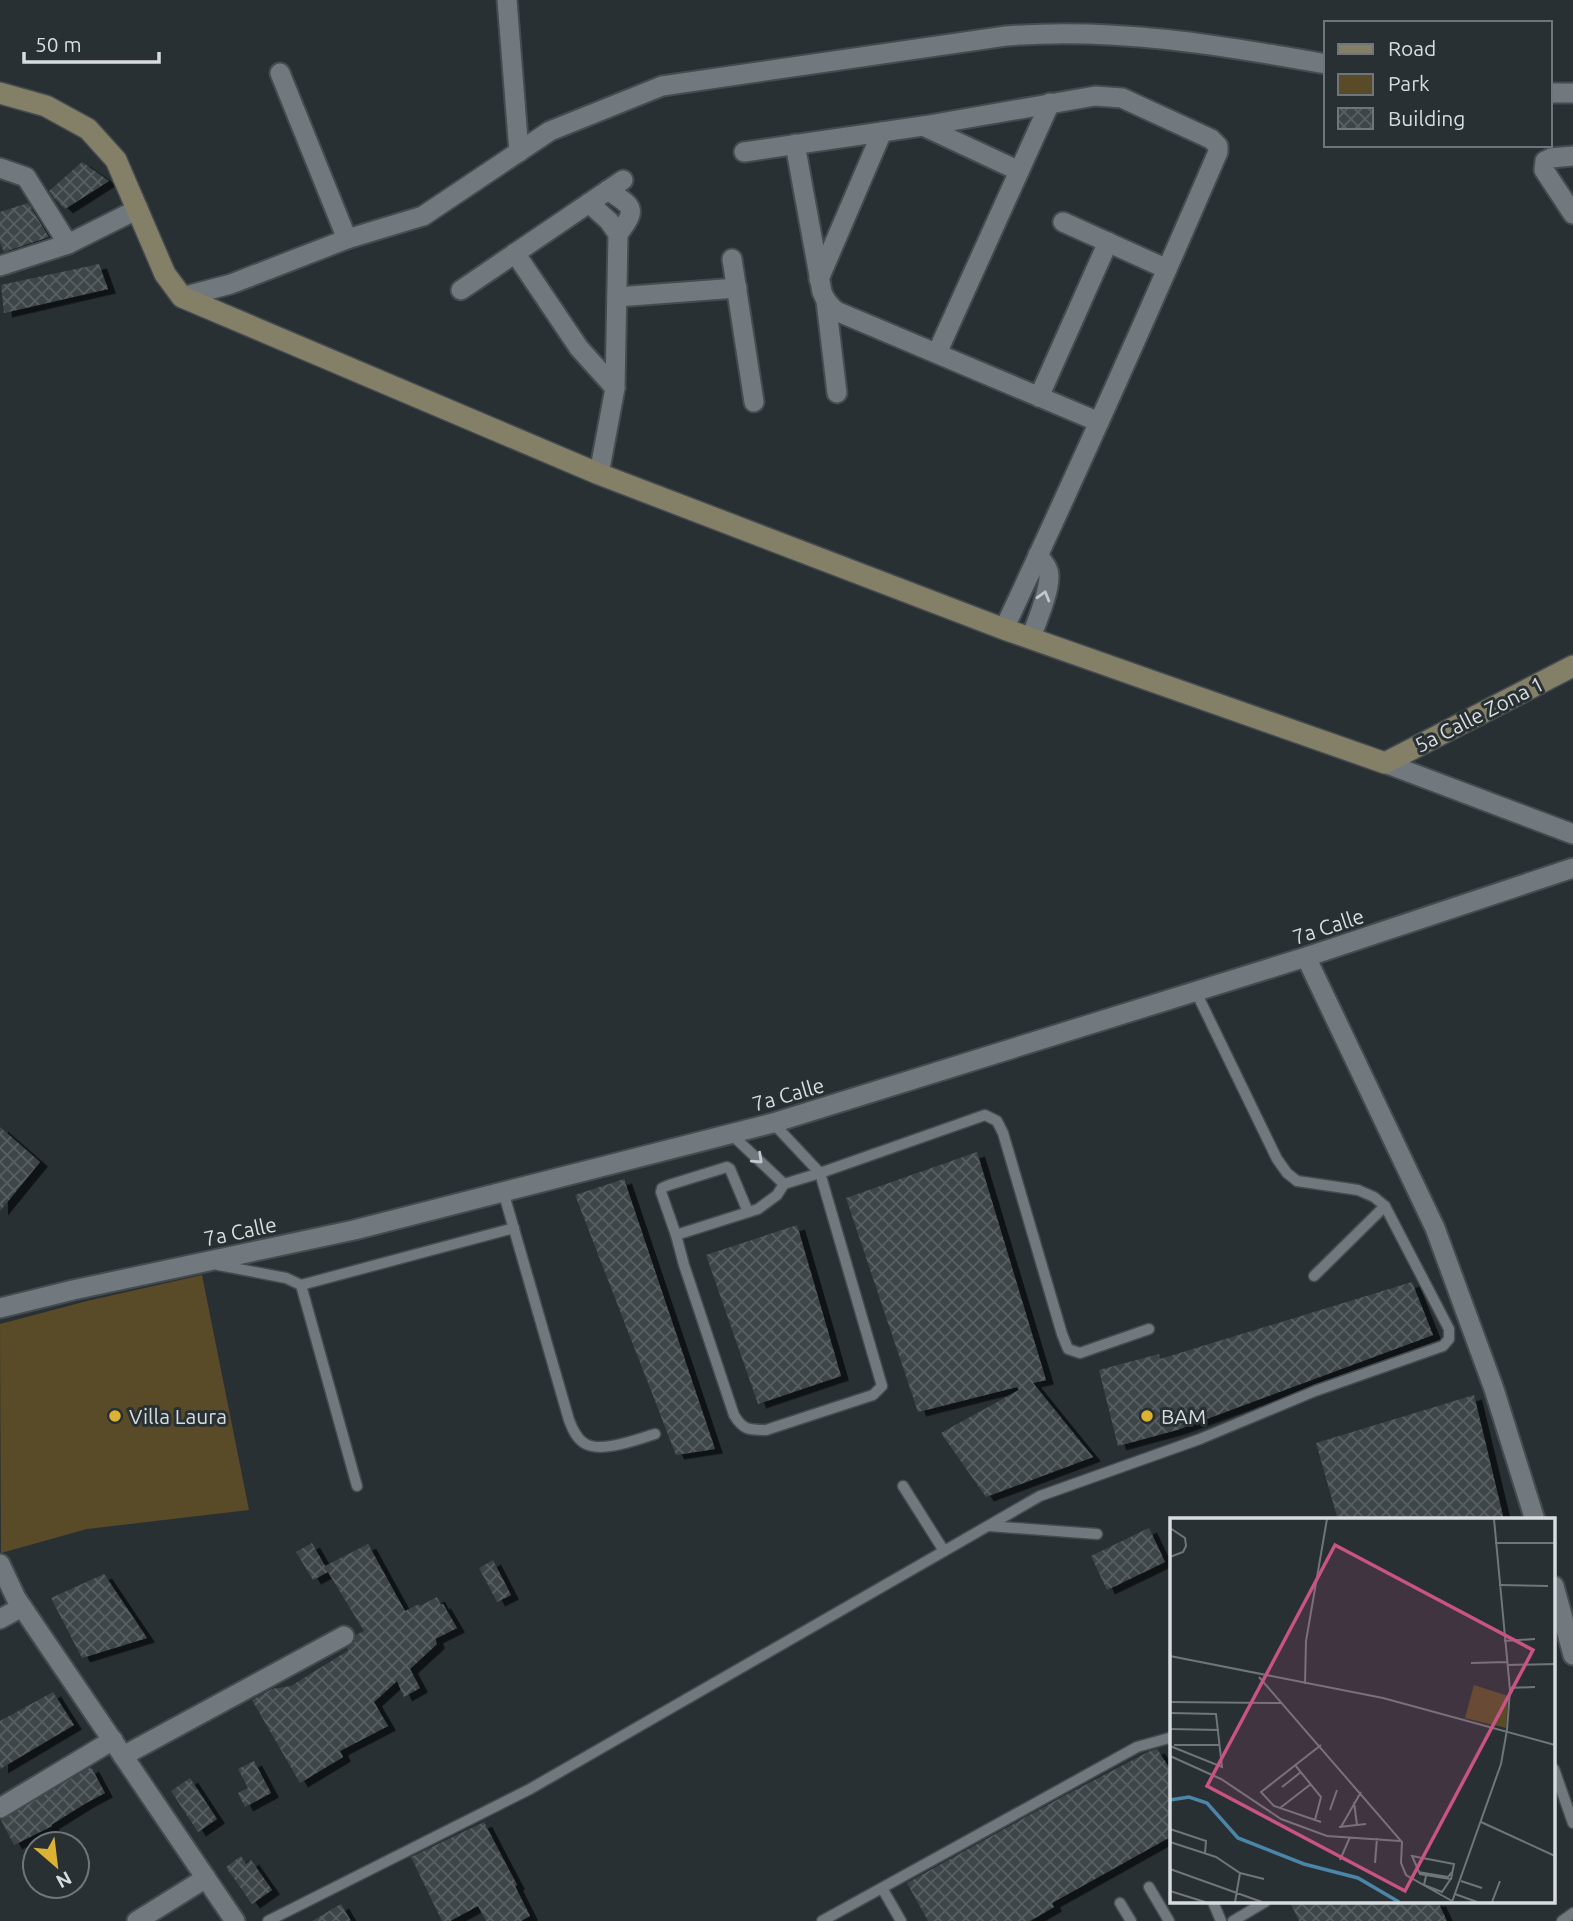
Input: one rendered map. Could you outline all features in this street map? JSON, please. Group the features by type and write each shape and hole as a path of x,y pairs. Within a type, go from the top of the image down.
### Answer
{"street":[{"path":"507,0 519,152"},
{"path":"182,297 231,284 347,239 422,216 550,131 662,86 1006,36 1045,33 1149,38 1247,50 1324,64"},
{"path":"280,73 347,239"},
{"path":"0,93 46,106 88,129 116,160 165,274 182,297 599,474 1004,629 1385,763 1573,834"},
{"path":"1552,93 1573,93"},
{"path":"744,152 923,126 1095,96 1122,98 1211,139 1218,146 1218,152 1167,269 1004,629"},
{"path":"937,354 1050,103"},
{"path":"923,126 1019,171"},
{"path":"819,279 883,132"},
{"path":"795,144 819,279 826,302 837,393"},
{"path":"1573,156 1551,158 1545,161 1544,170 1573,214"},
{"path":"0,168 26,177 68,244"},
{"path":"461,290 615,185 629,205 631,215 618,234 615,388 599,474"},
{"path":"589,202 618,234"},
{"path":"0,266 68,244 138,209"},
{"path":"1063,222 1167,269"},
{"path":"1039,397 1108,242"},
{"path":"515,253 579,348 615,388"},
{"path":"732,259 754,402"},
{"path":"617,297 737,288"},
{"path":"826,302 836,311 1099,422"},
{"path":"1031,638 1049,576 1047,566 1038,555"},
{"name":"5a Calle Zona 1","path":"1385,763 1573,666"},
{"name":"7a Calle","path":"0,1308 354,1230 773,1123 1306,957 1573,868"},
{"path":"1306,957 1436,1228 1494,1389 1534,1518"},
{"path":"0,1564 13,1594 235,1921"},
{"path":"1556,1593 1573,1655"},
{"path":"0,1619 22,1607"},
{"path":"0,1808 344,1636"},
{"path":"136,1921 206,1878"}],"lane":[{"path":"268,1921 530,1789 1040,1496 1200,1439 1315,1391 1443,1346 1449,1339 1449,1329 1385,1206 1374,1197 1358,1190 1297,1181 1287,1173 1277,1159 1196,992"},
{"path":"676,1235 758,1209 776,1195 784,1184 985,1115 997,1121 1003,1133 1068,1349 1080,1353 1150,1329"},
{"path":"748,1212 727,1167 662,1188 684,1265 730,1403 740,1425 751,1430 766,1430 873,1395 882,1386 880,1375 820,1173 773,1123"},
{"path":"731,1134 784,1184"},
{"path":"503,1191 575,1434 584,1444 594,1447 606,1447 655,1434"},
{"path":"1314,1276 1385,1206"},
{"path":"204,1262 286,1278 301,1284 514,1228"},
{"path":"301,1284 357,1486"},
{"path":"903,1486 944,1551"},
{"path":"989,1526 1097,1534"},
{"path":"822,1921 1137,1746 1170,1739"},
{"path":"1556,1775 1573,1823"},
{"path":"1149,1887 1168,1921"},
{"path":"882,1888 901,1921"},
{"path":"1120,1903 1131,1921"},
{"path":"1214,1904 1221,1921"},
{"path":"1233,1921 1262,1904"},
{"path":"1562,1921 1573,1913"}],"green space":[{"name":"Villa Laura","path":"202,1275 249,1510 87,1529 1,1553 0,1324"}],"building":[{"path":"82,162 109,181 65,209 49,191"},
{"path":"28,203 49,237 4,252 0,243 0,212"},
{"path":"99,264 108,289 4,313 1,285"},
{"path":"0,1127 40,1162 0,1211"},
{"path":"977,1152 1046,1380 1033,1383 1093,1457 986,1497 941,1433 1019,1390 1017,1387 918,1412 846,1198"},
{"path":"624,1179 715,1449 676,1455 575,1195"},
{"path":"797,1225 841,1376 758,1404 706,1255"},
{"path":"1412,1282 1433,1335 1177,1430 1118,1446 1099,1370 1159,1354 1160,1359"},
{"path":"1474,1395 1504,1518 1337,1518 1316,1443"},
{"path":"1149,1528 1165,1562 1107,1590 1091,1556"},
{"path":"312,1543 325,1566 368,1544 405,1611 437,1597 457,1628 435,1639 437,1644 410,1669 420,1688 404,1697 397,1681 374,1702 388,1726 340,1751 343,1757 300,1783 252,1700 272,1689 291,1686 349,1650 347,1648 354,1643 356,1635 364,1631 328,1572 313,1580 296,1552"},
{"path":"493,1560 511,1595 497,1602 479,1568"},
{"path":"104,1574 147,1638 82,1658 51,1598"},
{"path":"53,1692 74,1725 0,1769 0,1721"},
{"path":"1157,1749 1170,1769 1170,1837 1052,1903 1054,1907 1030,1921 928,1921 907,1883"},
{"path":"254,1761 271,1793 245,1807 238,1793 248,1788 238,1769"},
{"path":"91,1767 105,1793 44,1830 21,1830 21,1842 14,1845 1,1820"},
{"path":"190,1778 217,1819 198,1832 171,1791"},
{"path":"484,1822 530,1916 521,1921 486,1921 478,1906 450,1921 442,1921 411,1857"},
{"path":"241,1856 246,1864 251,1860 272,1890 252,1904 226,1867"},
{"path":"341,1904 351,1921 312,1921"},
{"path":"1291,1904 1439,1904 1447,1921 1299,1921"}],"place":[{"name":"Villa Laura","path":"115,1416"},
{"name":"BAM","path":"1147,1416"}]}
